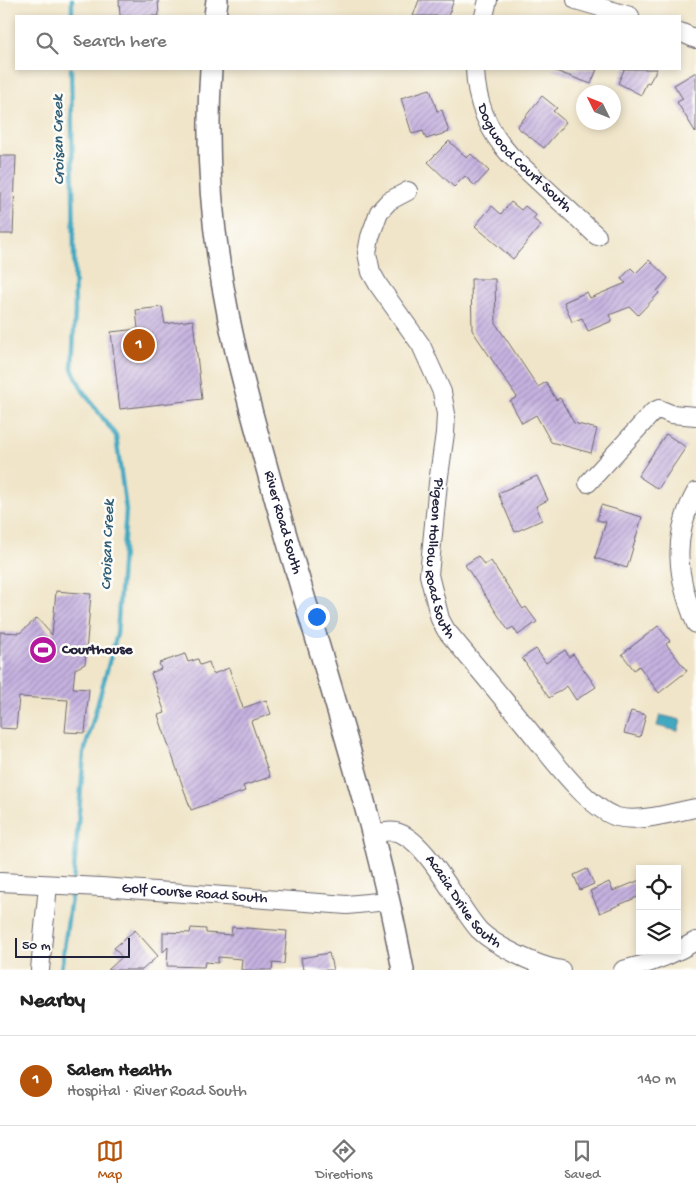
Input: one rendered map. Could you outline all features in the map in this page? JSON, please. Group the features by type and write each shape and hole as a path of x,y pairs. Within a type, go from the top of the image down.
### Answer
{"main road":[{"path":"215,15 217,0"},
{"name":"River Road South","path":"211,70 209,122 210,182 214,227 229,319 240,369 273,491 373,834 403,970"}],"street":[{"path":"484,15 488,0"},
{"path":"576,0 627,15"},
{"path":"681,32 696,39"},
{"name":"Dogwood Court South","path":"475,70 478,97 498,142 597,236"},
{"name":"Pigeon Hollow Road South","path":"408,191 389,201 379,212 370,237 367,253 371,272 422,345 442,392 446,414 445,433 429,575 440,619 446,630 554,760 579,789 601,809 618,817 636,818 696,808"},
{"path":"588,483 654,412 659,409 671,414 696,416"},
{"path":"696,492 684,519 679,555 682,586 696,624"},
{"name":"Acacia Drive South","path":"373,834 396,832 411,840 423,851 469,918 487,937 524,957 561,970"},
{"name":"Golf Course Road South","path":"0,882 101,887 347,905 388,901"},
{"path":"40,970 48,885"},
{"path":"623,970 650,964 696,941"}],"water":[{"path":"660,715 681,720 678,731 657,726"}],"building":[{"path":"119,0 158,0 159,15 120,15"},
{"path":"419,0 454,0 448,15 413,15"},
{"path":"553,70 597,70 591,84"},
{"path":"624,70 656,70 649,83 647,82 641,95 618,83"},
{"path":"696,72 696,133 677,102 683,99 674,85"},
{"path":"430,89 437,111 442,110 449,132 426,139 423,131 412,134 401,98"},
{"path":"542,96 557,108 553,111 566,122 544,148 517,127"},
{"path":"449,141 467,158 471,154 489,171 475,186 465,176 454,187 428,162"},
{"path":"0,156 16,156 13,234 0,234"},
{"path":"511,202 521,210 525,206 536,215 533,219 541,225 513,259 475,226 492,206 501,214"},
{"path":"649,260 668,278 657,291 659,293 638,315 630,307 609,315 612,321 588,331 582,318 572,322 564,302 587,292 590,298 626,283 621,279 631,268 636,273"},
{"path":"471,279 495,279 496,324 538,387 546,382 556,400 560,398 574,423 597,429 591,453 551,442 536,415 522,423 510,401 517,397 472,330"},
{"path":"162,307 165,324 193,320 202,399 120,409 111,332 138,329 136,310"},
{"path":"666,434 686,447 658,489 638,476"},
{"path":"537,476 548,500 536,506 542,520 515,532 498,493"},
{"path":"601,505 642,517 627,568 595,558 606,522 597,520"},
{"path":"478,556 484,565 491,561 523,609 526,607 537,622 518,635 513,627 508,630 465,565"},
{"name":"Courthouse","path":"56,591 91,594 85,664 75,669 73,688 89,689 85,733 65,732 68,700 19,697 16,729 0,728 0,632 20,633 37,618 52,635"},
{"path":"658,626 670,641 666,644 687,671 659,693 639,666 634,670 622,654"},
{"path":"536,649 546,663 565,650 569,657 573,654 596,687 576,700 567,686 549,698 522,658"},
{"path":"185,654 188,662 198,659 200,665 209,662 213,674 229,668 243,708 266,700 271,714 251,721 270,777 243,786 245,791 191,810 158,715 165,713 151,673 161,669 159,663"},
{"path":"631,711 646,715 640,737 624,733"},
{"path":"587,869 594,884 580,890 574,875"},
{"path":"609,882 613,891 636,882 636,898 600,913 590,891"},
{"path":"232,927 287,931 284,964 273,963 272,970 241,970 242,959 218,957 218,963 205,962 204,967 167,966 168,947 163,952 163,932 190,933 191,928 206,929 206,933 231,935"},
{"path":"135,930 158,956 142,970 108,970 122,957 114,948"},
{"path":"329,953 333,970 303,970 301,958"}],"waterway":[{"name":"Croisan Creek","path":"72,0 72,15"},
{"name":"Croisan Creek","path":"71,70 75,312 72,369 83,391 116,436 126,510 117,634 84,753 73,882"},
{"name":"Croisan Creek","path":"61,970 72,890"}],"place":[{"name":"Salem Health","path":"139,345"},
{"name":"Courthouse","path":"43,650"}]}
